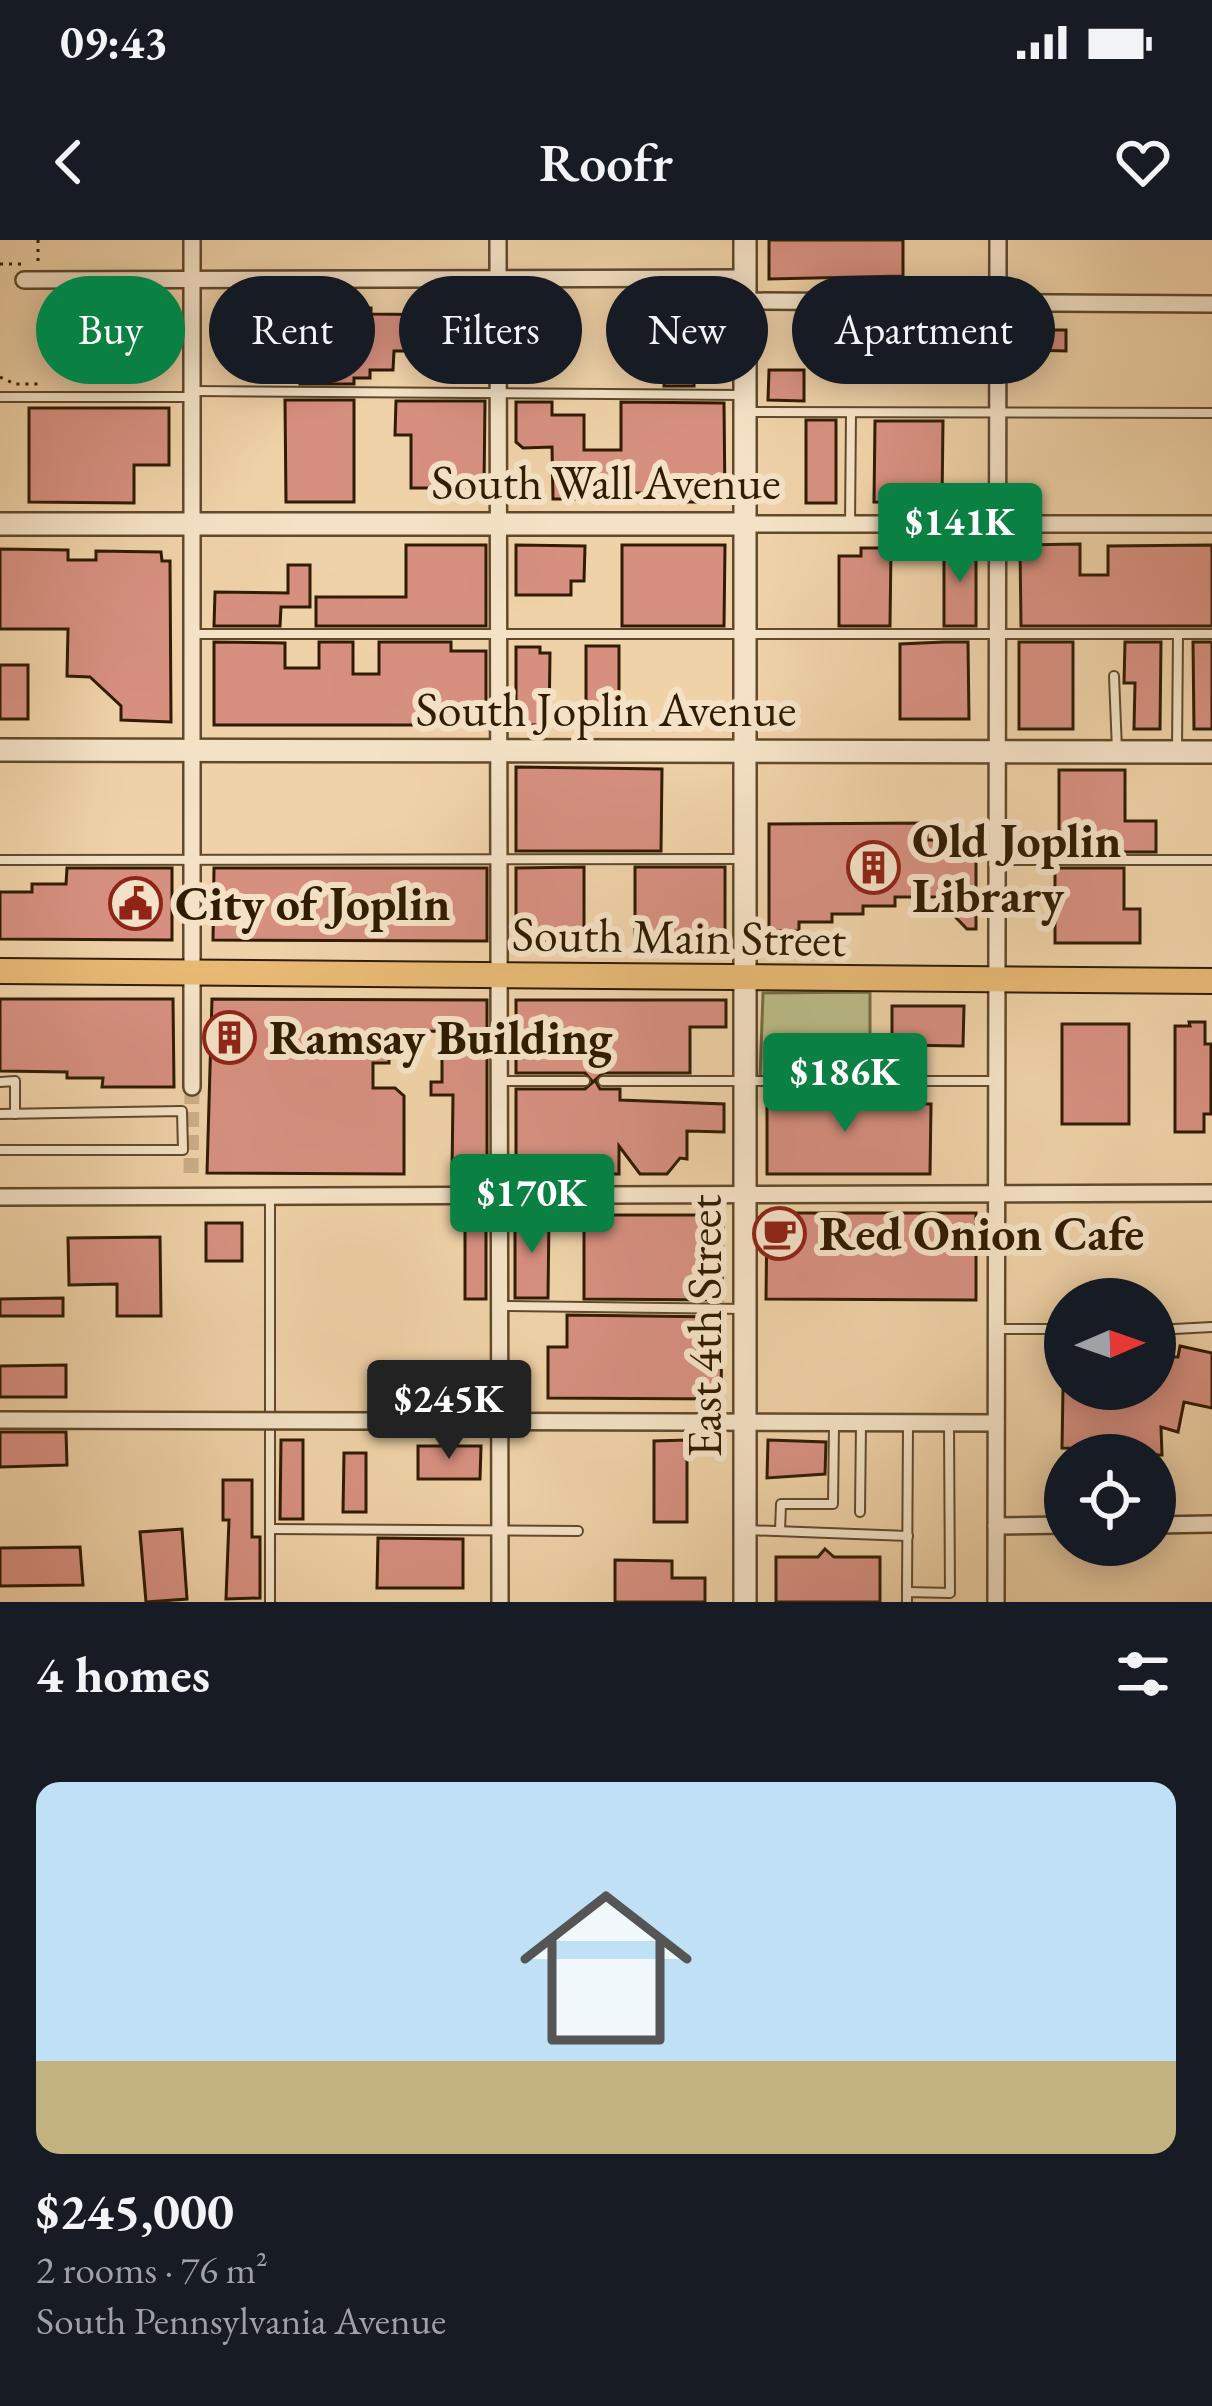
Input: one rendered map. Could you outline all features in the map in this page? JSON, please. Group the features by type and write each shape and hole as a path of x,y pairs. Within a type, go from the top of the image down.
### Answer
{"main road":[{"name":"South Main Street","path":"0,971 1212,981"}],"street":[{"path":"191,1087 192,240"},
{"path":"497,240 498,276"},
{"name":"East 4th Street","path":"744,276 745,240"},
{"path":"998,240 998,276"},
{"path":"24,280 399,279"},
{"path":"1055,303 1212,304"},
{"path":"498,384 500,1602"},
{"name":"East 4th Street","path":"744,384 746,1602"},
{"path":"996,1602 997,384"},
{"name":"South Wall Avenue","path":"0,524 1212,524"},
{"name":"South Joplin Avenue","path":"0,750 1212,752"},
{"path":"191,1174 192,1195"},
{"path":"0,1197 1212,1193"},
{"path":"0,1420 996,1423"},
{"path":"1176,1525 1212,1524"},
{"path":"996,1526 1044,1526"}],"lane":[{"path":"0,397 498,393 851,412 1212,413"},
{"path":"850,524 851,412"},
{"path":"191,634 1212,634"},
{"path":"1177,752 1178,634"},
{"path":"1114,676 1117,752"},
{"path":"0,860 744,859"},
{"path":"995,860 1212,860"},
{"path":"0,1082 14,1081 15,1114"},
{"path":"603,1082 996,1081"},
{"path":"501,1082 585,1082"},
{"path":"0,1114 182,1111 183,1150 0,1150"},
{"path":"270,1196 270,1602"},
{"path":"500,1306 746,1309"},
{"path":"1176,1329 1212,1328"},
{"path":"995,1329 1044,1329"},
{"path":"780,1531 781,1504 833,1504 834,1423"},
{"path":"860,1512 861,1423"},
{"path":"908,1423 907,1597 950,1593 949,1423"},
{"path":"270,1529 578,1532"},
{"path":"746,1530 908,1536"}],"path":[{"path":"38,240 38,264"},
{"path":"0,377 15,384 36,384"}],"green space":[{"path":"870,992 870,1078 760,1078 763,993"}],"building":[{"path":"769,240 903,240 903,276 769,279"},
{"path":"375,314 399,314 399,351 394,351 393,370 375,370"},
{"path":"1055,330 1066,330 1066,351 1055,351"},
{"path":"769,370 792,370 792,384 804,384 804,401 768,400"},
{"path":"285,400 354,400 354,502 286,502"},
{"path":"396,401 485,401 484,488 411,488 411,435 395,435"},
{"path":"516,402 552,402 552,415 584,415 584,450 621,450 621,402 724,403 725,502 658,502 658,493 580,493 580,499 553,499 552,447 523,448 516,442"},
{"path":"29,408 169,408 169,465 134,465 134,503 29,502"},
{"path":"806,420 836,420 836,503 806,503"},
{"path":"875,421 943,421 942,503 874,502"},
{"path":"944,544 976,544 976,626 944,626"},
{"path":"1080,544 1080,575 1108,575 1108,546 1212,545 1212,626 1021,626 1020,545"},
{"path":"406,545 486,545 486,626 316,626 316,597 406,597"},
{"path":"516,545 585,546 584,581 571,581 571,595 516,595"},
{"path":"622,545 725,545 724,626 622,626"},
{"path":"861,548 891,548 890,626 839,626 839,556 861,556"},
{"path":"0,549 68,550 68,560 96,560 96,551 161,552 162,561 170,561 171,722 121,720 121,706 90,677 67,676 68,629 0,629"},
{"path":"288,565 310,565 310,607 281,607 280,626 214,626 215,592 288,593"},
{"path":"214,642 285,643 285,668 319,668 319,642 353,642 353,674 379,674 379,642 451,642 451,651 486,651 486,717 477,725 214,725"},
{"path":"968,642 969,719 900,719 900,644"},
{"path":"1019,642 1073,642 1073,729 1019,729"},
{"path":"1125,642 1161,642 1160,729 1134,729 1135,683 1124,683"},
{"path":"1193,642 1212,642 1212,729 1194,729"},
{"path":"586,646 619,646 619,724 586,724"},
{"path":"516,647 540,647 540,653 550,653 549,725 516,725"},
{"path":"0,665 28,665 28,719 0,719"},
{"path":"516,767 662,769 661,851 516,851"},
{"path":"1059,770 1125,770 1125,821 1156,821 1156,852 1059,852"},
{"name":"Old Joplin Library","path":"927,823 927,840 976,840 976,929 967,929 936,897 895,897 895,906 863,906 863,914 832,914 832,922 799,922 799,931 769,931 769,824"},
{"path":"584,867 584,941 516,941 516,868"},
{"path":"635,867 725,867 725,941 635,941"},
{"path":"67,868 172,868 172,940 0,939 0,892 32,892 32,884 66,884"},
{"path":"214,868 487,868 487,941 213,940"},
{"path":"1055,868 1124,868 1124,909 1140,909 1140,943 1055,943"},
{"path":"0,999 173,999 174,1087 102,1087 103,1078 67,1078 67,1072 0,1071"},
{"path":"212,999 487,1000 487,1174 452,1174 453,1095 431,1095 431,1082 442,1082 442,1031 389,1032 389,1063 373,1063 373,1088 395,1088 404,1096 404,1174 207,1173"},
{"path":"516,1000 726,1000 726,1027 690,1027 690,1073 603,1073 595,1080 600,1089 620,1089 620,1100 724,1104 724,1132 687,1131 687,1159 680,1158 667,1174 640,1174 619,1146 619,1174 516,1174 516,1089 585,1089 593,1082 585,1073 516,1073"},
{"path":"892,1006 964,1006 963,1046 892,1045"},
{"path":"1189,1022 1205,1022 1205,1044 1211,1044 1211,1114 1204,1114 1204,1132 1175,1132 1175,1026 1190,1026"},
{"path":"1062,1024 1129,1024 1129,1124 1062,1124"},
{"path":"767,1089 843,1089 843,1103 931,1104 930,1174 767,1174"},
{"path":"767,1213 976,1213 976,1300 766,1299"},
{"path":"515,1214 549,1215 548,1298 515,1298"},
{"path":"584,1215 723,1215 722,1300 584,1299"},
{"path":"465,1218 486,1218 486,1299 465,1299"},
{"path":"206,1223 242,1223 242,1261 206,1261"},
{"path":"160,1237 161,1316 117,1316 117,1284 69,1285 68,1238"},
{"path":"63,1298 63,1316 0,1316 0,1299"},
{"path":"567,1315 722,1317 721,1399 548,1398 548,1347 567,1347"},
{"path":"1180,1346 1212,1353 1212,1408 1184,1402 1178,1432 1161,1427 1161,1434 1062,1434 1063,1410 1176,1410"},
{"path":"66,1365 66,1397 0,1397 0,1366"},
{"path":"0,1432 66,1432 67,1465 0,1467"},
{"path":"281,1440 303,1440 303,1519 280,1519"},
{"path":"687,1440 687,1522 654,1522 654,1441"},
{"path":"768,1440 826,1442 825,1474 767,1478"},
{"path":"418,1446 481,1446 480,1479 418,1479"},
{"path":"344,1453 366,1453 366,1512 343,1512"},
{"path":"223,1480 252,1480 252,1537 260,1537 260,1598 226,1599 229,1520 223,1520"},
{"path":"182,1529 187,1599 146,1602 140,1532"},
{"path":"378,1538 463,1539 463,1588 377,1588"},
{"path":"80,1547 83,1585 0,1586 0,1548"},
{"path":"825,1549 834,1557 880,1557 880,1602 776,1602 776,1557 818,1557"},
{"path":"615,1560 672,1561 672,1578 705,1578 705,1602 615,1602"}],"tunnel":[{"path":"191,1173 192,1087"}],"place":[{"name":"Old Joplin Library","path":"873,868"},
{"name":"City of Joplin","path":"136,903"},
{"name":"Ramsay Building","path":"230,1037"},
{"name":"Red Onion Cafe","path":"780,1233"}]}
